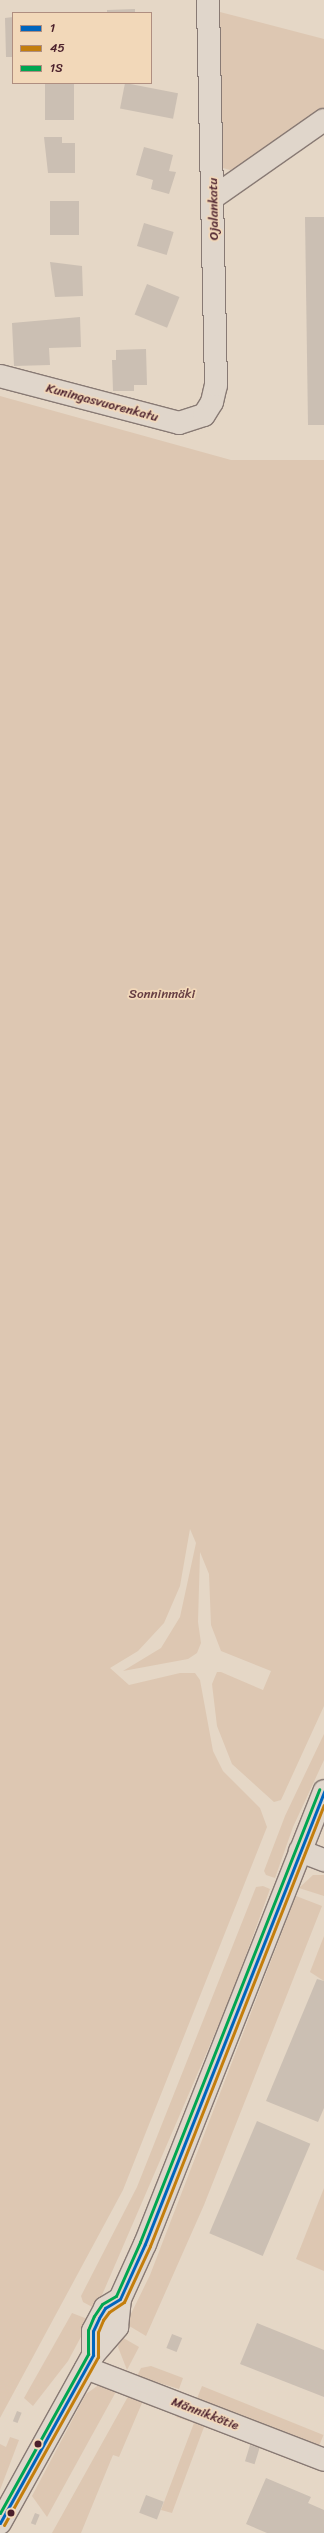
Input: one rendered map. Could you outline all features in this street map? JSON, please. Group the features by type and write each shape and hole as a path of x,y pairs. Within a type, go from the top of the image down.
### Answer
{"street":[{"name":"Ojalankatu","path":"204,415 212,402 216,384 214,197 208,0"},
{"path":"214,197 324,120"},
{"name":"Kuningasvuorenkatu","path":"0,376 179,423 204,415"},
{"path":"0,2523 90,2362 93,2331 105,2308 120,2299 145,2244 324,1790"},
{"path":"300,1851 324,1860"},
{"name":"Männikkötie","path":"90,2362 324,2460"}],"green space":[{"path":"216,11 324,39 324,108 242,167 230,170 223,168 219,160"},
{"name":"Sonninmäki","path":"0,396 231,460 324,460 324,1706 281,1800 274,1802 232,1764 217,1726 212,1684 217,1672 221,1672 263,1690 271,1671 221,1651 211,1625 209,1574 200,1552 198,1622 201,1643 197,1653 188,1659 123,1671 161,1648 180,1617 196,1543 190,1529 180,1586 164,1623 138,1651 110,1668 129,1685 180,1673 195,1673 200,1680 213,1751 223,1771 260,1808 267,1827 123,2190 0,2418"},
{"path":"324,1734 324,1760 293,1827 275,1878 266,1875 264,1871 285,1816"},
{"path":"313,1875 324,1875 324,1896 299,1888"},
{"path":"263,1886 270,1889 231,1996 96,2309 83,2302 81,2296 137,2187 256,1887"},
{"path":"296,1896 322,1906 204,2205 146,2336 126,2324 150,2275"},
{"path":"324,1936 324,1981 310,1972"},
{"path":"324,2188 324,2271 296,2259"},
{"path":"72,2313 90,2320 68,2361 33,2406 24,2398"},
{"path":"120,2336 139,2347 127,2370 118,2347"},
{"path":"151,2366 183,2378 179,2389 137,2376 141,2368"},
{"path":"100,2384 118,2388 47,2517 32,2496 86,2394"},
{"path":"202,2386 323,2435 318,2448 197,2399"},
{"path":"130,2393 155,2404 155,2408 142,2403 119,2457 113,2455 81,2533 52,2533"},
{"path":"177,2413 218,2427 216,2431 204,2427 172,2513 161,2510 194,2423 176,2417"},
{"path":"10,2437 19,2440 0,2490 0,2444 6,2447"}],"building":[{"path":"135,9 135,12 107,12 107,10"},
{"path":"12,17 12,57 6,57 5,18"},
{"path":"45,84 74,84 74,120 45,120"},
{"path":"125,84 178,93 173,119 120,109"},
{"path":"44,137 62,137 62,143 75,143 75,173 48,173"},
{"path":"144,147 173,155 169,171 176,172 169,194 151,189 153,180 136,175"},
{"path":"50,201 79,201 79,235 50,235"},
{"path":"305,217 324,217 324,425 308,425"},
{"path":"144,223 174,232 167,255 137,246"},
{"path":"50,262 82,266 83,296 55,297"},
{"path":"147,284 179,297 167,328 135,315"},
{"path":"80,317 81,347 49,348 50,365 14,366 12,323"},
{"path":"146,349 147,385 134,385 134,391 113,391 112,360 116,360 116,350"},
{"path":"317,1979 324,1981 324,2108 318,2122 266,2101"},
{"path":"257,2121 310,2144 263,2256 209,2233"},
{"path":"257,2323 324,2350 324,2397 240,2364"},
{"path":"172,2334 182,2338 177,2352 166,2348"},
{"path":"17,2411 22,2413 18,2423 13,2421"},
{"path":"250,2445 260,2448 255,2464 245,2461"},
{"path":"266,2478 311,2497 308,2503 324,2510 324,2533 267,2533 246,2524"},
{"path":"146,2495 164,2502 157,2520 139,2513"},
{"path":"35,2513 40,2515 36,2525 31,2523"}],"transit line":[{"name":"1S","path":"0,2513 88,2354 88,2330 94,2316 102,2304 116,2296 140,2242 319,1789"},
{"name":"1","path":"0,2523 93,2355 93,2331 99,2318 105,2308 120,2299 145,2244 324,1791"},
{"name":"45","path":"4,2525 98,2357 98,2332 103,2320 109,2312 124,2302 150,2246 324,1805"}]}
